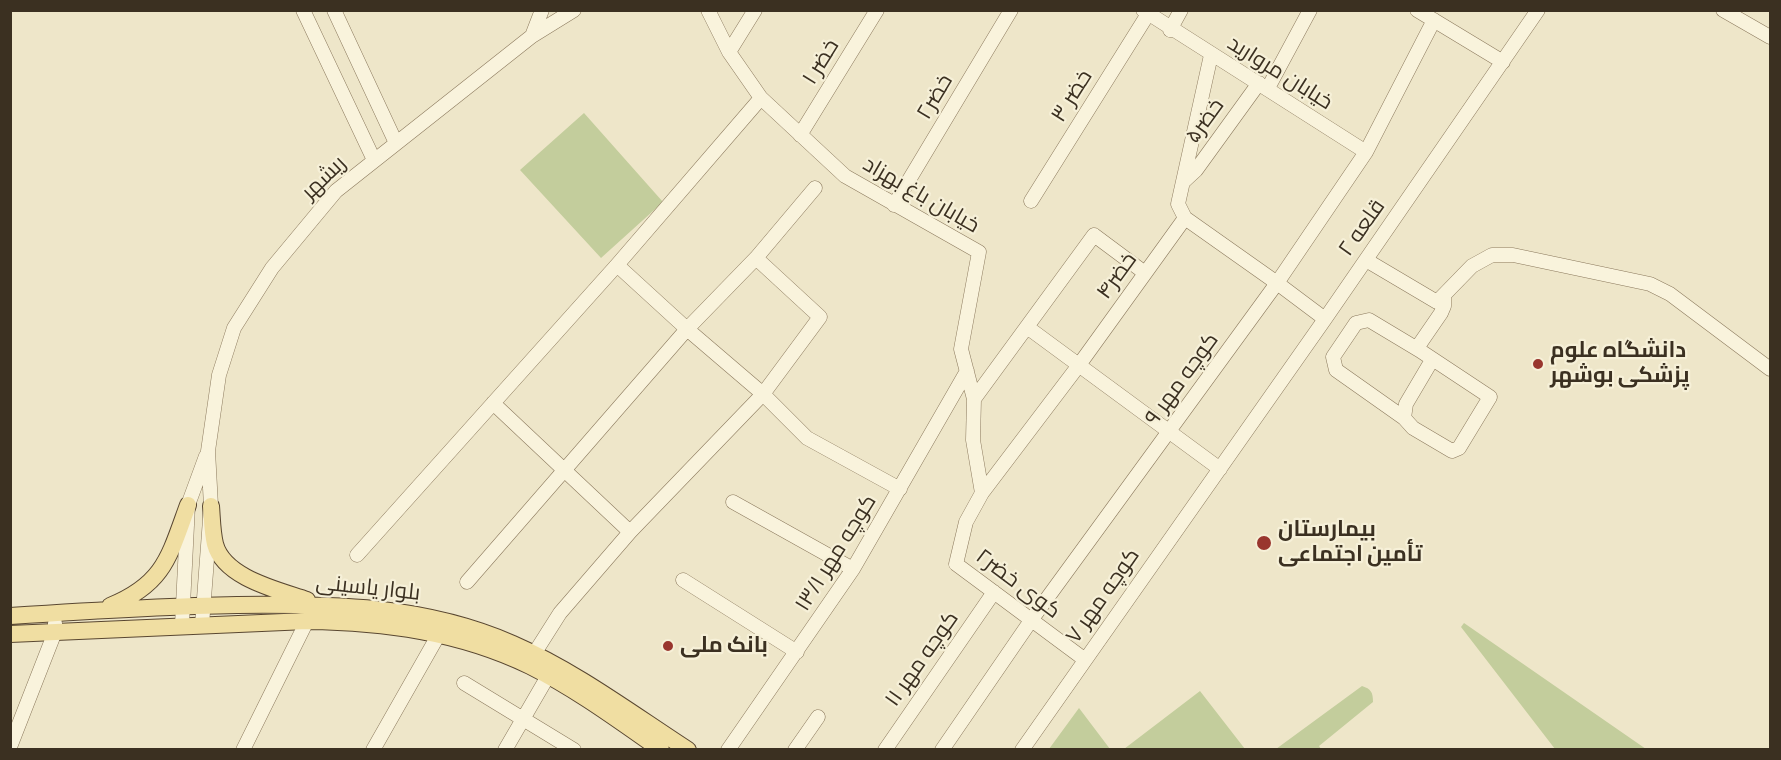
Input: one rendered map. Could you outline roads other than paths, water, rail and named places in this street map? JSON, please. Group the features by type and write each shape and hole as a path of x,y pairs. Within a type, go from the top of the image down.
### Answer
{"main road":[{"path":"100,610 128,599 149,585 161,571 188,505"},
{"path":"211,506 215,545 225,562 240,574 256,582 320,604"},
{"name":"بلوار یاسینی","path":"10,616 183,606 320,604 398,610 489,634 534,654 593,687 688,750"},
{"name":"بلوار یاسینی","path":"10,634 307,621 375,623 406,627 439,634 501,654 548,676 587,698 661,750"}],"street":[{"path":"303,10 374,160"},
{"path":"334,10 396,143"},
{"path":"532,36 542,10"},
{"name":"ریشهر","path":"202,625 211,506 208,451 219,375 234,328 272,268 336,191 532,36 574,10"},
{"name":"خیابان باغ بهزاد","path":"708,10 729,52 761,98 845,176 979,252 961,349 974,399 973,440 982,493"},
{"path":"729,52 755,10"},
{"name":"خضر۲","path":"894,205 1011,10"},
{"path":"1170,30 1181,10"},
{"name":"خضر۵","path":"1183,182 1196,170 1263,85 1310,10"},
{"path":"1417,10 1503,62"},
{"name":"قلعه ۲","path":"1220,469 1538,10"},
{"path":"1722,10 1770,37"},
{"name":"خضر ۱","path":"800,135 874,11"},
{"name":"خیابان مروارید","path":"1145,12 1170,30 1263,85 1366,152"},
{"name":"خضر ۳","path":"1031,201 1145,12"},
{"name":"کوچه مهر ۹","path":"942,750 1032,619 1277,283 1366,152 1434,20"},
{"path":"1212,55 1178,204 1185,218 1325,319"},
{"path":"357,555 617,266 761,98"},
{"path":"466,582 687,329 756,258 815,188"},
{"name":"خضر۴","path":"982,493 1079,365 1185,218"},
{"path":"974,399 1094,235 1145,273"},
{"path":"1366,260 1437,302 1473,266 1492,255 1513,255 1650,284 1670,294 1770,369"},
{"path":"534,654 560,613 630,532 763,394 820,317 756,258"},
{"path":"617,266 763,394 807,438 900,489"},
{"path":"1419,350 1419,345 1444,306 1443,297"},
{"path":"1369,320 1419,350 1490,397 1459,448 1452,451 1413,428 1404,418 1336,370 1333,357 1356,323 1369,320"},
{"path":"1027,327 1220,469"},
{"path":"1404,418 1406,404 1432,360"},
{"name":"کوچه مهر ۱۳/۱","path":"729,750 853,569 967,371"},
{"path":"493,403 630,532"},
{"name":"ریشهر","path":"182,625 188,505 208,451"},
{"name":"کوچه مهر ۷","path":"1022,750 1220,469"},
{"name":"کوی خضر۲","path":"982,493 966,522 956,564 1084,659"},
{"path":"733,502 853,569"},
{"path":"683,580 797,652"},
{"name":"کوچه مهر ۱۱","path":"885,750 994,592"},
{"path":"10,747 55,632 56,613"},
{"path":"243,750 307,621"},
{"path":"373,750 439,634"},
{"path":"505,750 548,676"},
{"path":"464,683 574,750"},
{"path":"795,750 818,717"}],"place":[{"name":"دانشگاه علوم پزشکی بوشهر","path":"1538,364"},
{"name":"بیمارستان تأمین اجتماعی","path":"1264,543"},
{"name":"بانک ملی","path":"668,646"}]}
